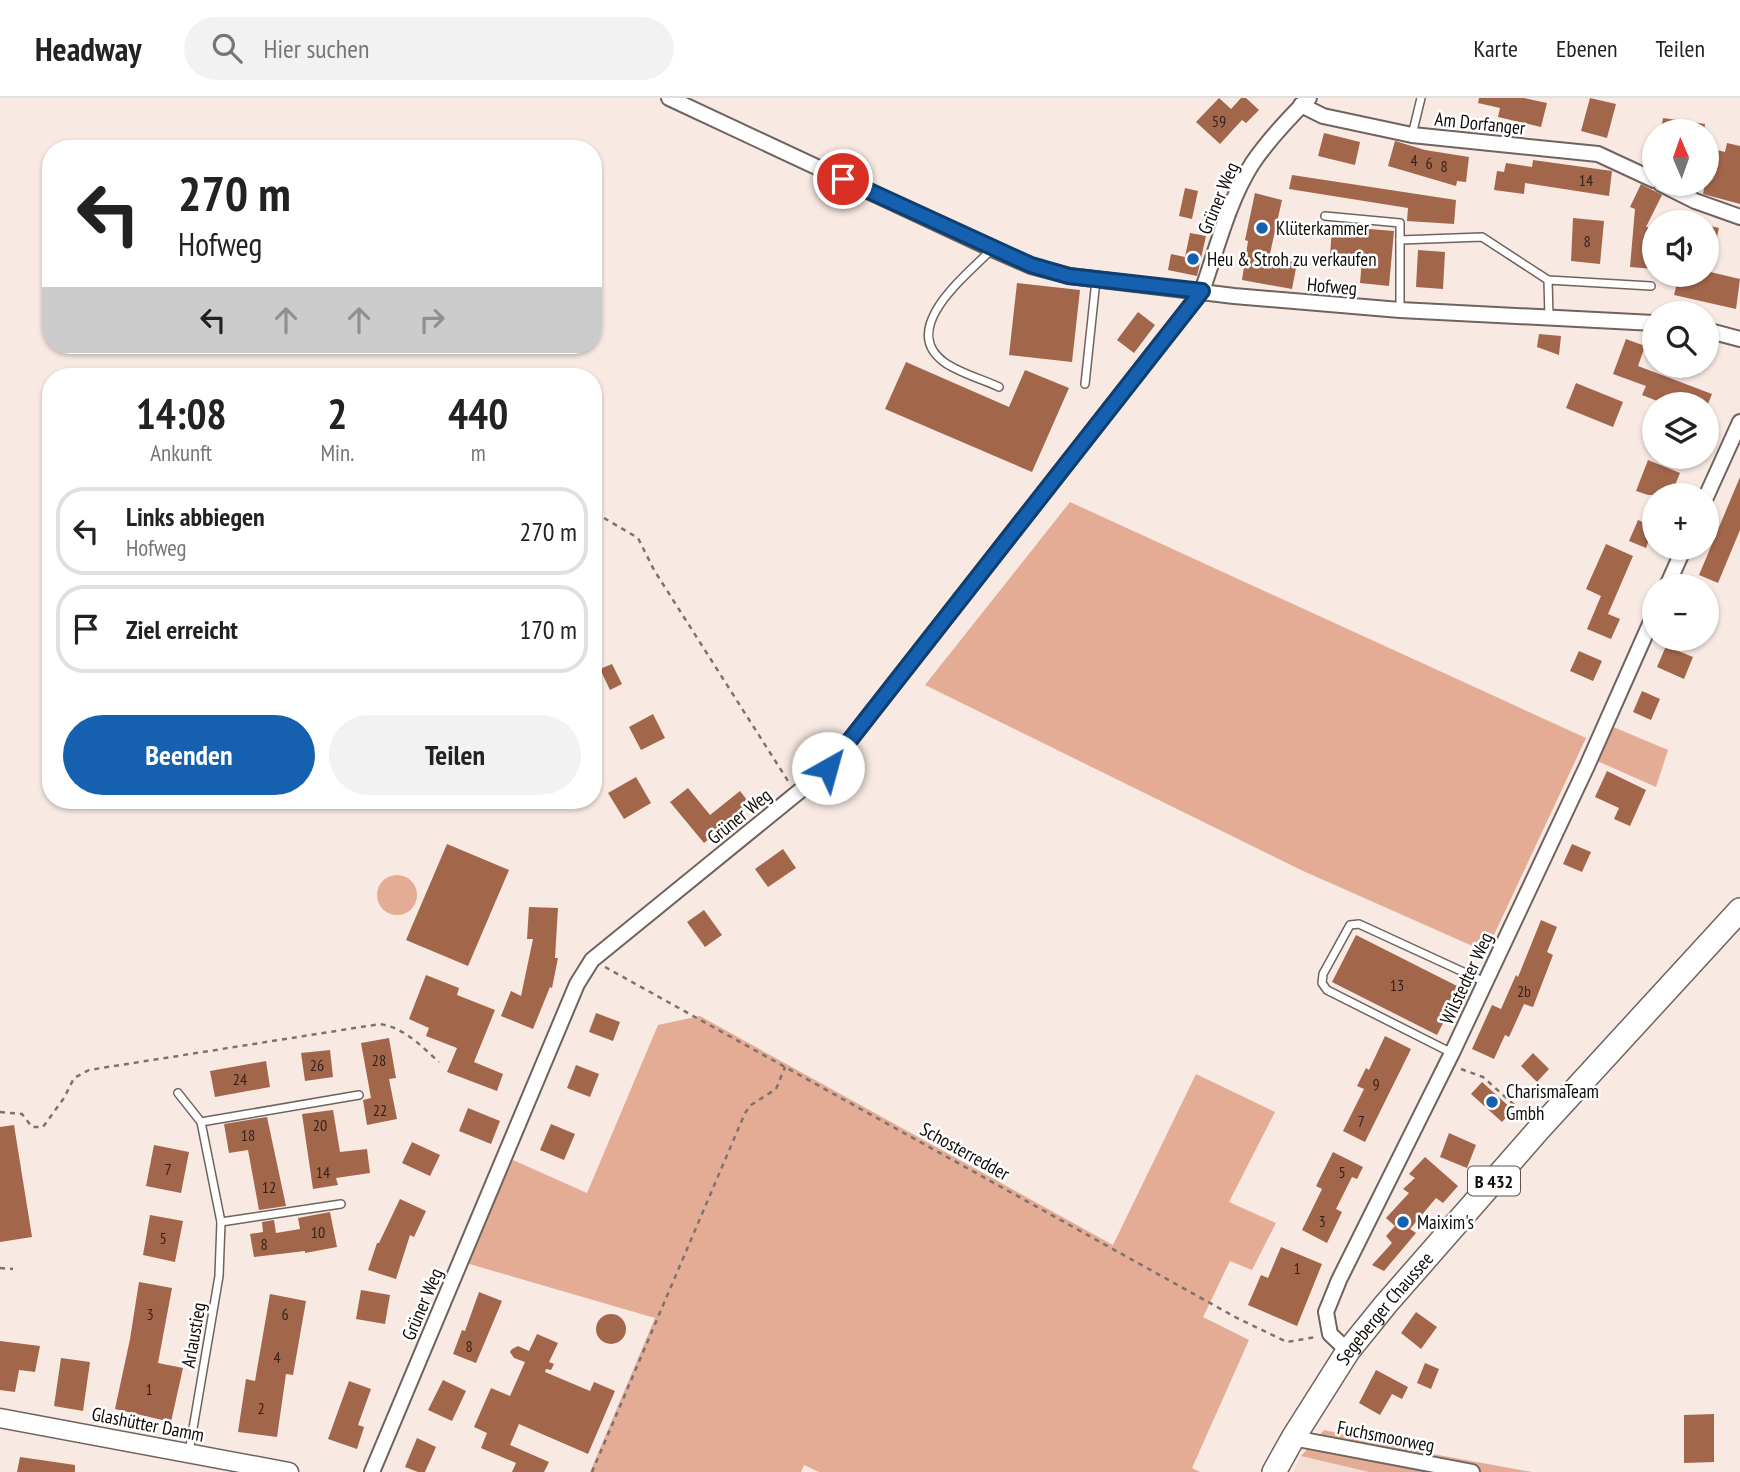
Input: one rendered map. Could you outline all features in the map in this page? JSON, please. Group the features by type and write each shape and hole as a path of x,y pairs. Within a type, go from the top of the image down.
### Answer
{"main road":[{"name":"Segeberger Chaussee","path":"1274,1472 1348,1351 1386,1304 1540,1128 1740,910"}],"street":[{"name":"Hofweg","path":"669,98 992,249 1031,265 1069,276 1234,296 1400,310 1642,322"},
{"name":"Am Dorfanger","path":"1305,102 1323,117 1412,135 1471,143 1598,154 1642,174"},
{"name":"Grüner Weg","path":"372,1472 576,984 592,960 828,768 1202,291 1228,213 1246,175 1265,146 1305,102"},
{"path":"1685,196 1740,217"},
{"path":"1719,333 1740,339"},
{"path":"1712,483 1740,422"},
{"name":"Wilstedter Weg","path":"1330,1334 1326,1312 1339,1280 1449,1058 1587,766 1642,642"},
{"path":"1330,1334 1348,1351"},
{"name":"Glashütter Damm","path":"0,1418 289,1472"},
{"name":"Fuchsmoorweg","path":"1293,1438 1472,1472"}],"lane":[{"path":"1412,135 1421,98"},
{"path":"1325,216 1400,223 1400,310"},
{"path":"1400,240 1482,237 1548,280 1642,285"},
{"path":"992,249 936,308 927,327 933,347 944,362 999,387"},
{"path":"1084,384 1096,280"},
{"path":"1548,280 1549,317"},
{"path":"1449,1058 1327,990 1322,983 1323,974 1350,925 1359,924 1485,982"},
{"name":"Arlaustieg","path":"178,1094 201,1122 221,1222 219,1276 189,1453"},
{"path":"201,1122 359,1096"},
{"path":"221,1222 341,1205"}],"path":[{"path":"604,518 638,538 654,570 797,794"},
{"name":"Schosterredder","path":"592,960 1237,1318 1287,1342 1330,1334"},
{"path":"0,1112 22,1114 32,1127 43,1127 64,1098 74,1078 89,1070 380,1024 395,1026 439,1062"},
{"path":"1449,1058 1483,1077 1521,1111"},
{"path":"592,1472 745,1113 758,1099 776,1089 785,1068"},
{"path":"0,1268 13,1269"}],"shaded area":[{"path":"1070,502 1586,738 1486,952 1301,870 925,685"},
{"path":"1611,726 1668,750 1656,787 1595,760"},
{"path":"397,875 405,876 411,881 416,887 416,903 411,909 405,914 397,915 389,914 383,909 378,903 377,895 378,887 383,881 389,876"},
{"path":"700,1016 1113,1245 1196,1074 1275,1112 1229,1202 1276,1223 1252,1270 1230,1261 1203,1317 1249,1340 1192,1468 1200,1472 819,1472 804,1465 801,1472 590,1472 655,1318 466,1263 513,1160 587,1193 658,1025"},
{"path":"1324,1430 1532,1472 1369,1472 1301,1456"},
{"path":"1301,1456 1369,1472 1293,1472"}],"building":[{"path":"1219,98 1231,109 1241,98 1246,98 1259,110 1246,123 1242,120 1220,144 1196,122"},
{"path":"1479,98 1524,98 1547,103 1541,127 1498,117 1500,108 1478,103"},
{"path":"1590,98 1616,104 1607,138 1581,131"},
{"path":"1324,133 1360,142 1355,165 1318,156"},
{"path":"1395,141 1425,150 1469,157 1466,182 1457,181 1456,186 1388,166"},
{"path":"1727,143 1740,146 1740,204 1710,196 1719,196 1719,151 1725,152"},
{"path":"1533,160 1612,171 1609,196 1525,183 1524,194 1494,190 1497,171 1504,172 1506,163 1532,167"},
{"path":"1292,175 1456,200 1454,224 1407,221 1408,208 1289,189"},
{"path":"1641,184 1642,196 1662,196 1654,210 1642,210 1642,268 1630,267 1635,209 1630,207"},
{"path":"1185,188 1198,191 1192,219 1179,216"},
{"path":"1255,193 1282,200 1269,258 1297,263 1292,289 1242,280 1248,241 1245,240"},
{"path":"1573,218 1604,221 1600,264 1571,261"},
{"path":"1332,226 1394,231 1389,286 1360,283 1362,260 1330,257"},
{"path":"1190,233 1206,236 1197,276 1168,270 1171,254 1185,257"},
{"path":"1418,250 1445,252 1443,289 1416,287"},
{"path":"1719,274 1740,279 1736,309 1719,305 1719,301 1701,301 1674,295 1676,287 1719,287"},
{"path":"1017,283 1080,290 1072,362 1009,355"},
{"path":"1138,312 1155,325 1134,353 1117,340"},
{"path":"1539,334 1561,336 1559,355 1537,347"},
{"path":"1626,339 1642,345 1638,366 1642,368 1642,378 1670,378 1707,392 1643,392 1646,386 1613,374"},
{"path":"906,362 1009,407 1025,370 1069,388 1032,472 885,409"},
{"path":"1576,383 1623,402 1613,427 1566,408"},
{"path":"1645,469 1670,469 1680,473 1676,483 1642,483 1642,493 1636,491"},
{"path":"1740,477 1740,530 1719,581 1719,574 1699,574 1705,560 1719,560 1719,527"},
{"path":"1638,520 1642,522 1642,546 1629,541"},
{"path":"1606,544 1633,556 1608,614 1620,619 1611,639 1587,629 1601,596 1586,589"},
{"path":"1579,651 1602,661 1593,681 1570,671"},
{"path":"1664,651 1678,651 1693,657 1684,679 1657,667"},
{"path":"612,664 622,684 610,690 602,668"},
{"path":"1642,691 1660,699 1651,720 1633,712"},
{"path":"653,714 665,738 641,750 629,727"},
{"path":"1607,771 1646,790 1630,826 1614,819 1619,808 1595,797"},
{"path":"636,777 651,803 624,819 608,793"},
{"path":"688,788 710,815 740,791 751,805 704,843 670,802"},
{"path":"447,844 509,870 468,966 406,940"},
{"path":"1572,844 1591,852 1582,872 1563,864"},
{"path":"783,849 796,868 768,887 755,869"},
{"path":"529,907 558,908 555,958 558,958 552,988 550,987 533,1029 501,1016 511,991 521,996 533,939 527,939"},
{"path":"704,910 722,935 705,947 687,922"},
{"path":"1541,920 1557,927 1547,952 1553,955 1533,1007 1524,1004 1509,1037 1505,1035 1494,1059 1472,1049 1492,1005 1501,1009 1516,975 1518,977"},
{"path":"1356,935 1461,988 1437,1035 1332,982"},
{"path":"426,975 459,988 457,995 495,1010 474,1062 503,1074 497,1091 447,1072 457,1048 426,1036 429,1028 409,1019"},
{"path":"596,1013 620,1022 613,1041 589,1032"},
{"path":"1385,1036 1411,1049 1365,1142 1343,1131 1364,1089 1357,1086 1366,1068 1369,1070"},
{"path":"389,1038 396,1078 389,1079 397,1119 367,1125 363,1100 371,1098 361,1043"},
{"path":"330,1050 333,1077 305,1081 301,1053"},
{"path":"1533,1053 1549,1069 1537,1082 1521,1066"},
{"path":"266,1061 270,1087 215,1097 210,1071"},
{"path":"576,1065 599,1074 590,1097 567,1088"},
{"name":"CharismaTeam Gmbh","path":"1482,1082 1513,1110 1502,1122 1471,1094"},
{"path":"468,1108 500,1121 491,1144 459,1131"},
{"path":"333,1110 340,1152 367,1149 370,1173 336,1178 338,1185 313,1189 302,1114"},
{"path":"267,1117 286,1206 259,1210 248,1150 229,1153 224,1124"},
{"path":"551,1124 575,1134 564,1160 540,1150"},
{"path":"14,1125 32,1237 0,1242 0,1127"},
{"path":"1449,1133 1476,1145 1467,1168 1440,1157"},
{"path":"412,1142 440,1155 430,1176 402,1163"},
{"path":"154,1145 189,1152 181,1193 146,1186"},
{"path":"1333,1152 1363,1167 1357,1179 1352,1177 1336,1209 1342,1212 1327,1243 1302,1230 1322,1189 1316,1186"},
{"name":"Maixim's","path":"1425,1157 1458,1186 1443,1203 1436,1198 1410,1229 1416,1233 1384,1271 1372,1265 1392,1243 1386,1236 1395,1226 1386,1218 1409,1193 1403,1189 1415,1178 1409,1174"},
{"path":"400,1199 426,1211 414,1237 410,1235 396,1279 368,1270 377,1243"},
{"path":"330,1212 337,1247 305,1253 254,1257 250,1234 263,1232 262,1222 274,1220 276,1233 300,1229 298,1218"},
{"path":"150,1215 183,1221 175,1262 143,1255"},
{"path":"1281,1247 1322,1264 1297,1326 1248,1305 1261,1275 1268,1278"},
{"path":"139,1282 172,1288 158,1363 183,1368 171,1422 115,1409"},
{"path":"361,1290 390,1295 385,1324 356,1319"},
{"path":"479,1292 502,1301 476,1363 453,1354 462,1330 465,1331"},
{"path":"270,1294 306,1301 293,1375 286,1374 277,1437 238,1432 246,1379 255,1381"},
{"path":"1416,1312 1437,1327 1421,1349 1401,1333"},
{"path":"611,1314 617,1315 625,1323 625,1335 617,1343 611,1344 605,1343 597,1335 596,1329 597,1323 605,1315"},
{"path":"537,1334 558,1343 549,1362 554,1364 551,1370 546,1369 545,1372 590,1391 594,1382 615,1391 588,1454 519,1424 510,1445 549,1462 544,1472 512,1472 516,1463 481,1448 487,1433 474,1427 491,1388 510,1396 525,1362 514,1358 510,1352 518,1346 529,1351"},
{"path":"0,1341 40,1346 35,1372 19,1370 15,1392 0,1390"},
{"path":"61,1358 90,1362 83,1411 54,1406"},
{"path":"1425,1363 1439,1369 1431,1389 1417,1383"},
{"path":"1376,1370 1408,1387 1402,1399 1392,1394 1380,1415 1359,1403"},
{"path":"443,1380 466,1391 452,1421 428,1410"},
{"path":"349,1381 371,1389 358,1425 364,1427 357,1449 328,1439"},
{"path":"1714,1414 1714,1462 1684,1463 1684,1415"},
{"path":"417,1438 436,1447 425,1472 405,1467"},
{"path":"20,1457 75,1465 75,1472 17,1472"}],"place":[{"name":"Klüterkammer","path":"1262,228"},
{"name":"Heu & Stroh zu verkaufen","path":"1193,259"},
{"name":"CharismaTeam Gmbh","path":"1492,1102"},
{"name":"Maixim's","path":"1403,1222"}],"route":[{"path":"828,768 1202,291 1069,276 1031,265 843,179"}]}
